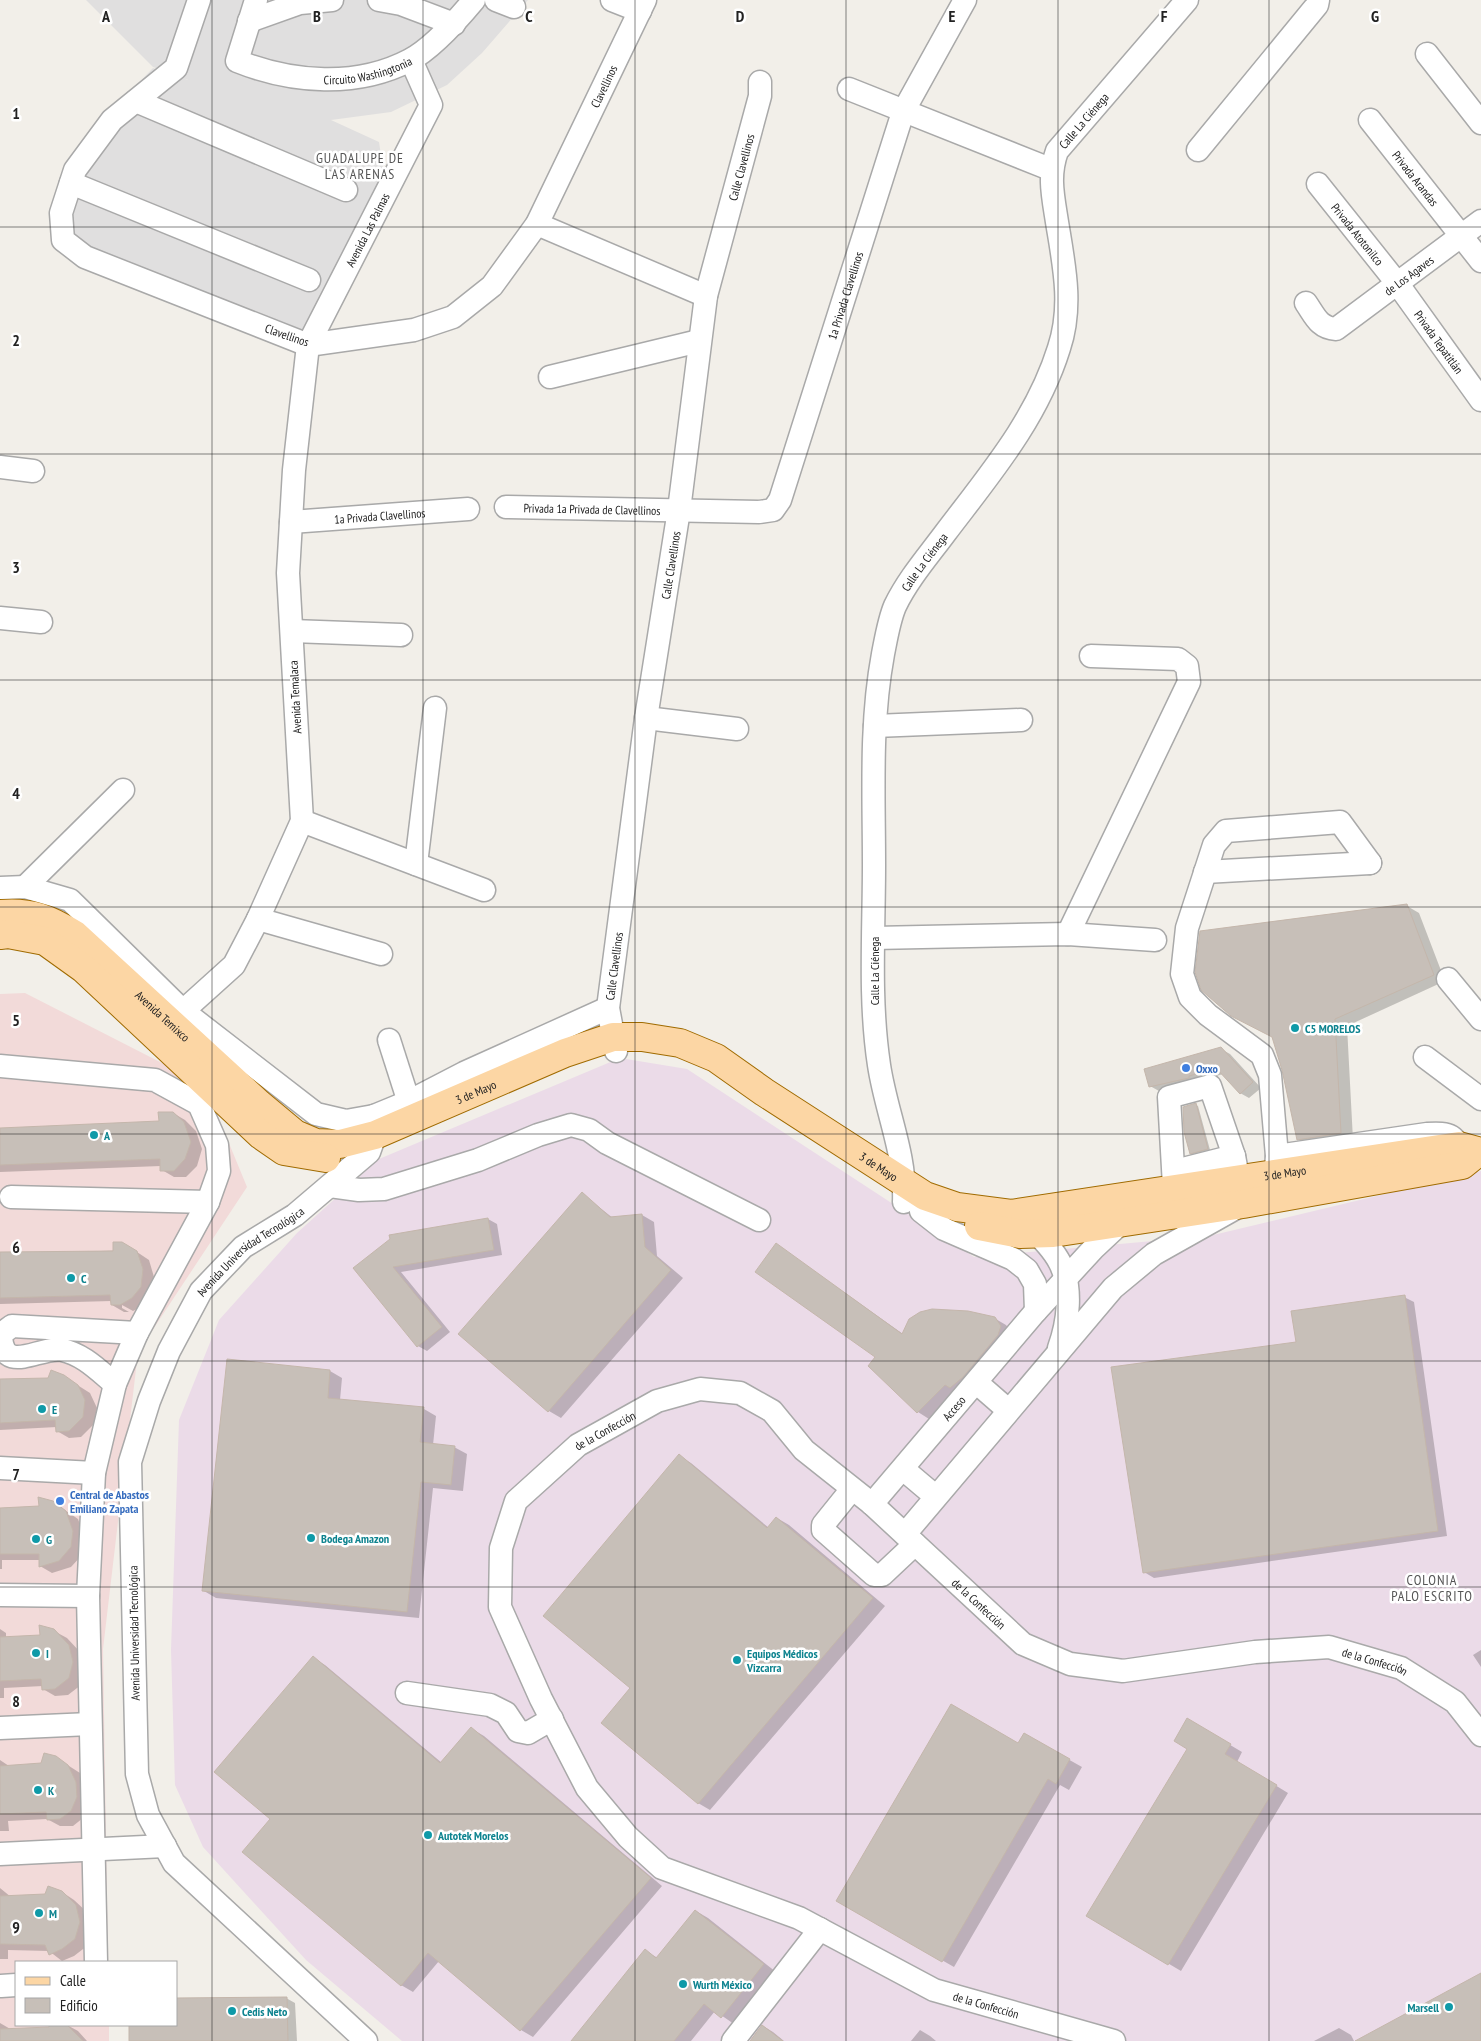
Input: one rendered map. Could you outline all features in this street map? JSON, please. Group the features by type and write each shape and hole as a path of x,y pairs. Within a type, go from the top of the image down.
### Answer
{"main road":[{"name":"Avenida Temixco","path":"0,914 20,912 50,920 75,935 260,1104 295,1134 316,1143"},
{"path":"0,935 8,934 46,941 84,969 261,1135 284,1151 318,1159 355,1157 373,1134 394,1144 592,1056 614,1044"},
{"name":"3 de Mayo","path":"316,1143 340,1144 373,1134 412,1110 565,1053 642,1037 680,1043 716,1058 910,1198 925,1196 957,1207 1016,1213 1148,1194 1175,1192 1239,1180 1470,1154"},
{"path":"910,1198 962,1223 1020,1234 1037,1234 1123,1222 1175,1192"}],"street":[{"name":"Clavellinos","path":"199,0 176,68 112,120 75,170 61,213 63,240 85,257 308,345 414,330 454,317 492,286 537,224 642,6"},
{"path":"248,22 256,0"},
{"path":"248,22 300,3 332,0"},
{"path":"379,0 401,4 454,24"},
{"name":"Circuito Washingtonia","path":"248,22 237,61 303,79 358,79 411,60 454,24 474,0"},
{"path":"612,0 642,6"},
{"name":"1a Privada Clavellinos","path":"679,510 758,512 773,510 780,500 903,112 964,0"},
{"name":"Calle La Ciénega","path":"910,1198 879,1068 871,994 874,938 874,726 878,683 895,606 923,563 1024,426 1046,384 1060,346 1067,311 1066,279 1050,169 1057,151 1187,0"},
{"path":"1198,150 1317,5 1318,0"},
{"path":"1427,54 1481,124"},
{"name":"Avenida Las Palmas","path":"308,345 431,105 411,60"},
{"name":"Calle Clavellinos","path":"614,1044 608,1008 646,718 679,510 699,341 706,296 760,96 760,82"},
{"path":"849,89 1050,169"},
{"path":"136,100 346,190"},
{"name":"Privada Arandas","path":"1370,120 1481,261"},
{"path":"71,183 309,280"},
{"name":"Privada Atotonilco","path":"1318,184 1397,283"},
{"name":"de Los Agaves","path":"1306,303 1320,325 1336,329 1481,221"},
{"path":"537,224 706,296"},
{"name":"Privada Tepatitlán","path":"1397,283 1481,400"},
{"path":"550,377 699,341"},
{"name":"Avenida Temalaca","path":"183,1011 234,965 258,919 302,821 288,573 294,470 308,345"},
{"path":"0,467 33,471"},
{"name":"Privada 1a Privada de Clavellinos","path":"506,507 679,510"},
{"name":"1a Privada Clavellinos","path":"291,522 468,509"},
{"path":"0,618 42,622"},
{"path":"292,631 401,635"},
{"path":"1068,934 1189,682 1187,666 1178,659 1091,656"},
{"path":"416,864 435,708"},
{"path":"646,718 737,729"},
{"path":"874,726 1021,720"},
{"path":"25,887 123,790"},
{"path":"302,821 484,890"},
{"path":"1205,872 1370,863 1340,822 1226,831 1214,845 1205,872 1187,928 1182,974 1190,996 1208,1015 1262,1055 1270,1075 1276,1176"},
{"path":"0,888 25,887 70,900 183,1011 316,1114 346,1121 373,1134"},
{"path":"258,919 381,954"},
{"path":"874,938 1068,934 1156,940"},
{"path":"1448,979 1481,1019"},
{"path":"388,1040 412,1110 464,1073 608,1008"},
{"path":"1425,1057 1481,1099"},
{"path":"0,1066 155,1080 199,1104 217,1145 219,1171 208,1202 137,1333 115,1384 94,1473 88,1596 96,1961"},
{"path":"852,1488 823,1525 823,1530 874,1575 882,1575 910,1539 935,1496 1113,1288 1239,1180 1210,1086 1169,1098 1175,1192"},
{"path":"330,1186 359,1190 384,1189 478,1160 538,1135 572,1125 589,1130 607,1143 759,1220"},
{"name":"Avenida Universidad Tecnológica","path":"366,2041 174,1863 148,1815 137,1774 130,1462 149,1401 169,1351 201,1291 243,1247 295,1215 330,1186 373,1134"},
{"name":"Acceso","path":"872,1504 977,1383 1036,1311 1065,1282 1093,1249 1123,1222 1148,1194"},
{"path":"11,1197 208,1202"},
{"path":"910,1198 944,1229 1013,1259 1027,1270 1034,1284 1036,1311"},
{"path":"1016,1213 1037,1234 1060,1264 1065,1282 1068,1306 1066,1329 1055,1356"},
{"path":"115,1384 82,1357 61,1350 21,1357 7,1355 1,1348 1,1334 12,1326 137,1333"},
{"path":"977,1383 1008,1410"},
{"name":"de la Confección","path":"1114,2041 934,1990 799,1918 662,1868 628,1837 588,1788 518,1651 500,1607 500,1548 516,1501 578,1445 657,1401 700,1389 740,1393 772,1412 804,1450 872,1504 1023,1644 1070,1664 1123,1672 1255,1652 1329,1647 1401,1668 1455,1702 1481,1735"},
{"path":"0,1468 94,1473"},
{"path":"903,1469 935,1496"},
{"path":"0,1595 88,1596"},
{"path":"407,1692 490,1705 506,1713 518,1731 528,1733 552,1720"},
{"path":"0,1728 90,1724"},
{"path":"0,1854 165,1846"},
{"path":"733,2041 820,1929"}],"shaded area":[{"path":"86,0 528,0 482,53 447,85 391,112 331,120 379,142 384,175 299,349 64,251 55,197 78,146 153,68 188,80 153,67"},
{"name":"Central de Abastos Emiliano Zapata","path":"25,993 205,1085 247,1187 138,1352 103,1649 108,1961 15,1961 15,2026 109,2026 109,2041 0,2041 0,994"},
{"path":"620,1058 687,1069 974,1257 1209,1236 1481,1171 1481,2041 402,2041 306,1960 203,1847 175,1785 171,1650 179,1420 219,1320 297,1233 379,1159"}],"building":[{"name":"C5 MORELOS","path":"1407,904 1434,975 1335,1019 1341,1133 1297,1140 1282,1070 1272,1037 1231,1016 1201,990 1195,972 1200,931"},
{"path":"1221,1047 1253,1082 1240,1094 1216,1068 1189,1076 1189,1078 1149,1087 1144,1069"},
{"path":"1196,1103 1208,1149 1190,1154 1184,1132 1183,1107"},
{"name":"A","path":"158,1112 173,1112 184,1122 191,1142 185,1159 174,1171 160,1171 160,1159 0,1165 0,1128 159,1121"},
{"path":"582,1192 610,1217 642,1214 645,1247 671,1270 548,1412 458,1334"},
{"path":"488,1218 494,1250 393,1267 442,1327 417,1347 353,1268 390,1239 389,1235"},
{"name":"C","path":"113,1242 122,1242 137,1251 143,1269 141,1287 132,1298 120,1305 111,1305 110,1295 0,1298 0,1252 113,1251"},
{"path":"776,1243 902,1334 909,1319 920,1312 932,1309 968,1311 995,1317 1001,1326 998,1335 963,1377 950,1388 945,1385 917,1413 868,1366 875,1357 755,1272"},
{"path":"1405,1295 1438,1531 1143,1573 1111,1367 1296,1342 1291,1311"},
{"name":"Bodega Amazon","path":"227,1359 330,1370 328,1398 424,1407 420,1442 455,1446 451,1485 421,1482 407,1612 202,1591"},
{"name":"E","path":"51,1370 64,1375 78,1385 85,1400 83,1417 69,1431 56,1432 55,1420 0,1423 0,1379 48,1378"},
{"path":"679,1454 767,1528 776,1517 873,1598 698,1804 601,1723 630,1688 543,1616"},
{"name":"G","path":"38,1497 53,1501 66,1511 73,1531 71,1547 59,1561 39,1567 39,1554 0,1554 0,1508 39,1506"},
{"name":"I","path":"39,1625 54,1629 69,1645 73,1662 69,1678 55,1689 42,1690 41,1679 0,1681 0,1637 40,1635"},
{"name":"Autotek Morelos","path":"313,1656 440,1763 471,1727 651,1878 520,2031 428,1953 401,1986 242,1852 270,1819 214,1772"},
{"path":"951,1704 1018,1743 1024,1733 1070,1759 1056,1784 1048,1779 942,1962 836,1901"},
{"path":"1187,1718 1231,1744 1225,1754 1277,1785 1168,1965 1086,1916 1187,1749 1174,1741"},
{"name":"K","path":"44,1753 56,1756 68,1765 76,1782 77,1797 71,1811 60,1819 47,1820 46,1812 0,1814 0,1766 41,1763"},
{"name":"M","path":"48,1886 62,1891 76,1905 80,1922 75,1939 62,1949 49,1955 45,1945 0,1944 0,1896 45,1894"},
{"name":"Wurth México","path":"695,1910 764,1964 721,2018 704,2004 674,2041 571,2041 645,1949 656,1958"},
{"name":"Marsell","path":"1481,1973 1481,2041 1355,2041"},
{"name":"Cedis Neto","path":"287,1997 288,2041 129,2041 129,2026 178,2026 178,1998"},
{"path":"762,2025 783,2041 750,2041"},
{"path":"68,2026 83,2041 0,2041 0,2029"}],"place":[{"name":"C5 MORELOS","path":"1295,1028"},
{"name":"Oxxo","path":"1186,1068"},
{"name":"A","path":"94,1135"},
{"name":"C","path":"71,1278"},
{"name":"E","path":"42,1409"},
{"name":"Central de Abastos Emiliano Zapata","path":"60,1501"},
{"name":"Bodega Amazon","path":"311,1538"},
{"name":"G","path":"36,1539"},
{"name":"I","path":"36,1653"},
{"name":"Equipos Médicos Vizcarra","path":"737,1660"},
{"name":"K","path":"38,1790"},
{"name":"Autotek Morelos","path":"428,1835"},
{"name":"M","path":"39,1913"},
{"name":"Wurth México","path":"683,1984"},
{"name":"Marsell","path":"1449,2007"},
{"name":"Cedis Neto","path":"232,2011"}],"district":[{"name":"GUADALUPE DE LAS ARENAS","path":"360,166"},
{"name":"COLONIA PALO ESCRITO","path":"1432,1588"}]}
